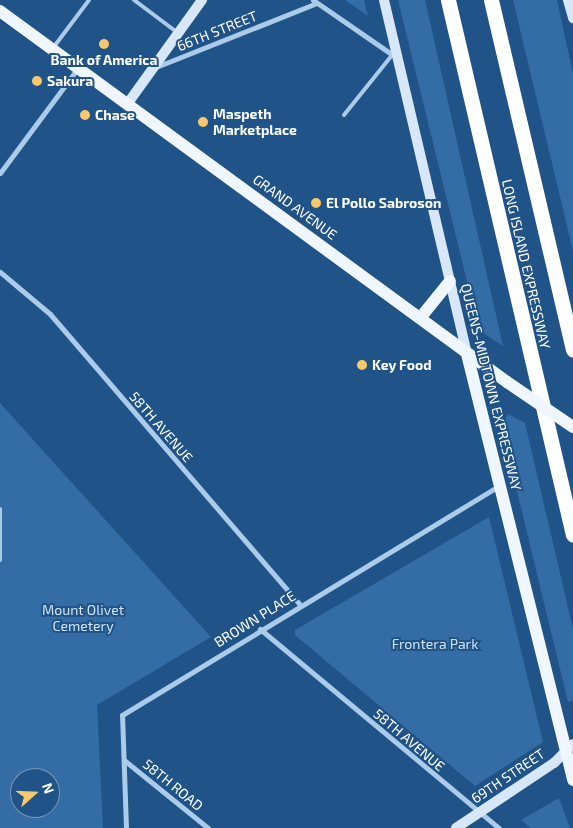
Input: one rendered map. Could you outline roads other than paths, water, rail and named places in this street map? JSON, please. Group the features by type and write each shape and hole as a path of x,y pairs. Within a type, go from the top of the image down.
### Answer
{"highway":[{"name":"LONG ISLAND EXPRESSWAY","path":"448,0 573,535"},
{"name":"LONG ISLAND EXPRESSWAY","path":"491,0 573,349"}],"main road":[{"path":"128,103 202,0"},
{"name":"QUEENS-MIDTOWN EXPRESSWAY","path":"384,0 395,57 467,354 569,748 573,780"},
{"path":"568,0 573,18"},
{"name":"GRAND AVENUE","path":"0,11 421,317 467,354 573,427"},
{"path":"421,317 450,281"},
{"name":"69TH STREET","path":"456,828 569,748"}],"street":[{"path":"315,2 395,57"},
{"name":"66TH STREET","path":"153,68 315,2"},
{"path":"0,174 78,68"},
{"name":"58TH AVENUE","path":"0,272 50,314 299,604"},
{"name":"BROWN PLACE","path":"126,828 122,715 299,604 500,486"},
{"name":"58TH AVENUE","path":"260,629 499,828"},
{"name":"58TH ROAD","path":"124,760 208,828"}],"lane":[{"path":"52,48 89,0"},
{"path":"134,0 178,33"},
{"path":"344,115 395,57"},
{"path":"0,509 0,560"}],"place":[{"name":"Bank of America","path":"104,44"},
{"name":"Sakura","path":"37,81"},
{"name":"Chase","path":"85,115"},
{"name":"Maspeth Marketplace","path":"203,122"},
{"name":"El Pollo Sabroson","path":"316,203"},
{"name":"Key Food","path":"362,365"}],"park label":[{"name":"Mount Olivet Cemetery","path":"83,618"},
{"name":"Frontera Park","path":"435,644"}]}
